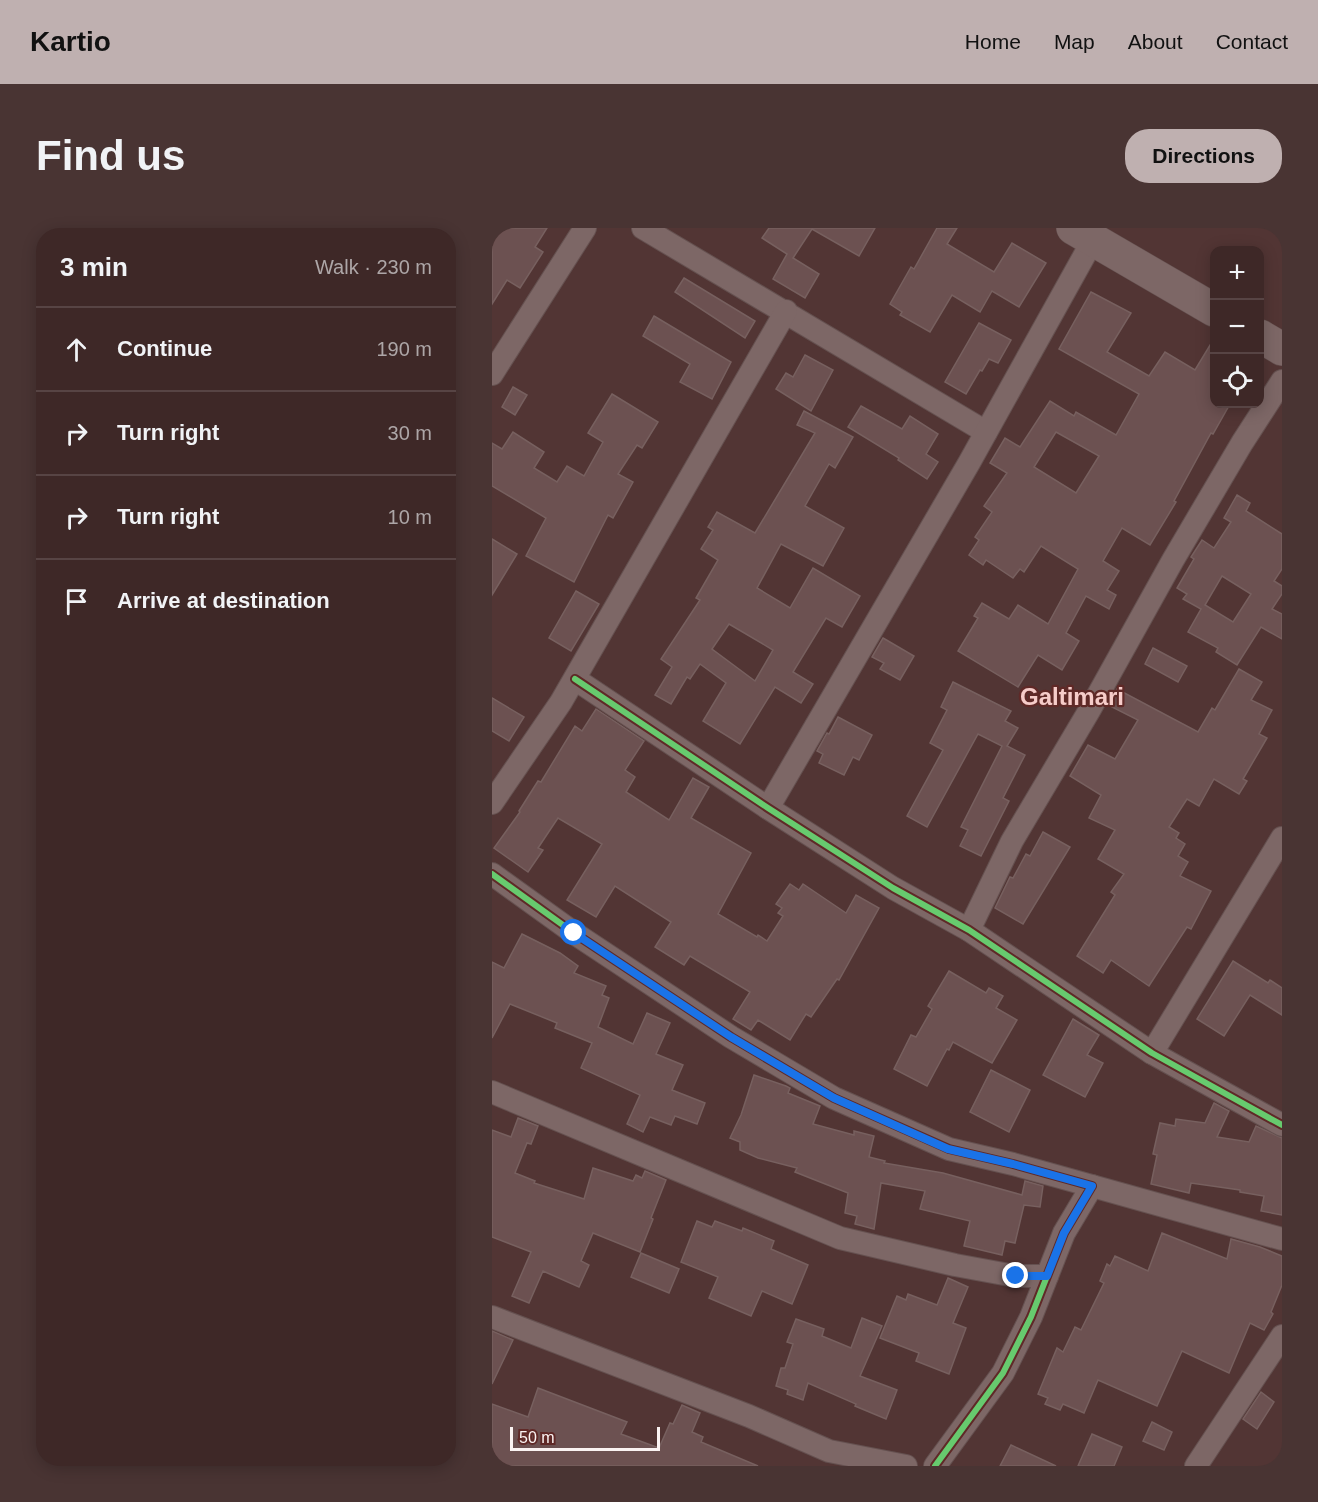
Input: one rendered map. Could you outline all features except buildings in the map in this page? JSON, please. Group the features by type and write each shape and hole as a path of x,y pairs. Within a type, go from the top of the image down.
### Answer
{"street":[{"path":"492,374 585,228"},
{"path":"644,228 986,432"},
{"path":"768,808 986,432 1083,234 1210,307"},
{"path":"492,803 575,679 786,311"},
{"path":"1264,338 1282,349"},
{"path":"969,930 1012,841 1089,711 1173,560 1242,443 1282,381"},
{"path":"575,679 768,808 893,888 969,930 1152,1053 1282,1125"},
{"path":"1152,1053 1274,869 1282,838"},
{"path":"492,874 574,933 721,1030 834,1098 948,1149 1013,1164 1282,1239"},
{"path":"492,1092 840,1238 1005,1274 1047,1276"},
{"path":"935,1466 1004,1373 1032,1317 1064,1233 1092,1186"},
{"path":"492,1317 749,1416 829,1451 906,1466"},
{"path":"1196,1466 1282,1336"}],"cycle path":[{"path":"575,679 768,808 893,888 969,930 1152,1053 1282,1125"},
{"path":"492,874 574,933 731,1037 834,1098 949,1149 1092,1186 1064,1233 1031,1317 1003,1373 935,1466"}],"district":[{"name":"Galtimari","path":"1072,697"}],"route":[{"path":"574,933 731,1037 834,1098 948,1149 1092,1186 1064,1233 1047,1276 1016,1276"}]}
